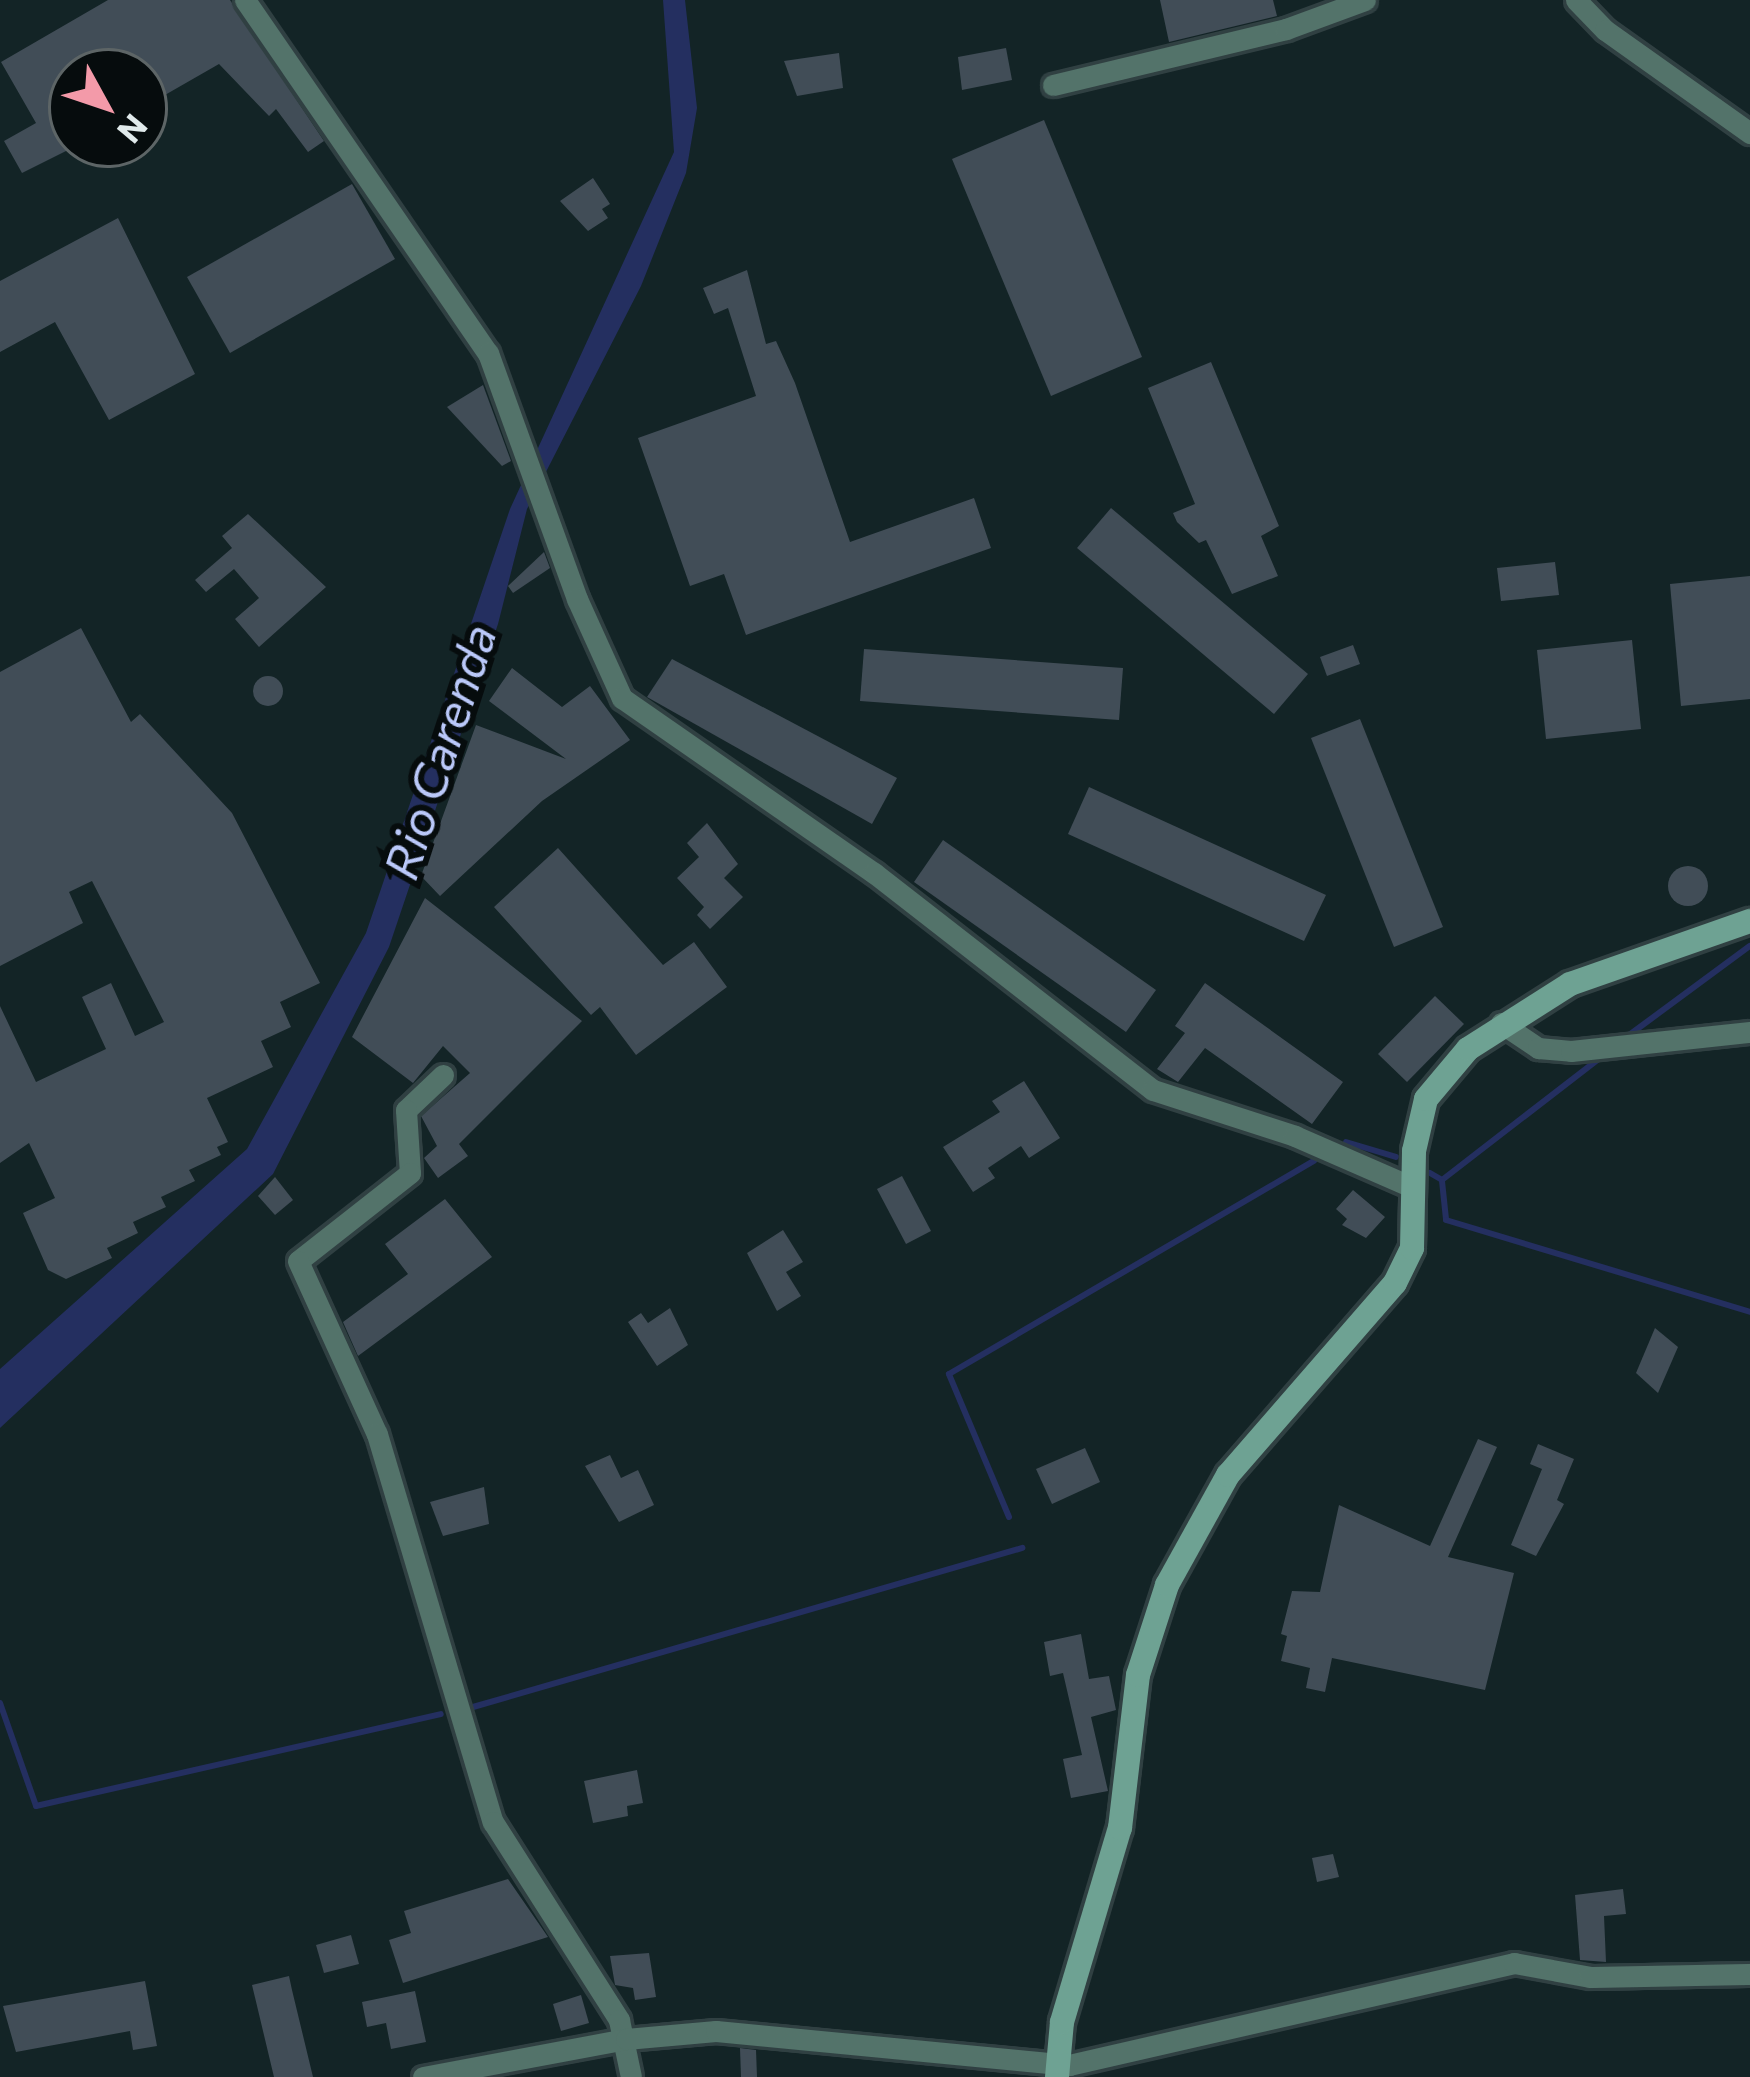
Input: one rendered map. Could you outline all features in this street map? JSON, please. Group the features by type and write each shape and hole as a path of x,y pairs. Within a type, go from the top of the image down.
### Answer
{"main road":[{"path":"1055,2069 1113,1863 1138,1675 1167,1585 1228,1475 1396,1282 1412,1248 1412,1187 1426,1099 1501,1023 1598,971 1750,921"}],"street":[{"path":"245,0 488,353 622,698 644,719 874,873 1153,1090 1294,1136 1412,1187"},
{"path":"1053,86 1286,29 1365,0"},
{"path":"1576,0 1605,30 1750,133"},
{"path":"1501,1023 1538,1048 1571,1051 1750,1032"},
{"path":"443,1076 406,1110 410,1173 298,1261 377,1434 493,1822 626,2038 631,2077"},
{"path":"423,2077 626,2038 716,2031 1055,2069 1514,1963 1590,1977 1750,1974"}],"water":[{"path":"663,0 685,0 697,108 686,173 641,286 527,509 498,624 389,947 273,1174 0,1428 0,1369 247,1149 366,933 510,509 674,152"}],"building":[{"path":"108,0 230,0 324,141 308,152 276,109 269,116 219,64 168,93 168,48 48,48 48,160 22,173 4,141 36,123 1,62"},
{"path":"1160,0 1273,0 1277,16 1169,42"},
{"path":"1006,48 1012,80 962,90 958,57"},
{"path":"839,53 843,88 797,96 784,61"},
{"path":"1044,120 1142,357 1051,396 952,159"},
{"path":"593,178 610,204 602,209 608,218 588,231 560,201"},
{"path":"352,184 395,259 230,353 187,277"},
{"path":"118,218 195,374 109,420 55,322 0,352 0,281"},
{"path":"747,270 766,344 776,341 795,383 850,542 974,498 991,548 746,635 724,574 690,586 638,438 756,396 728,308 714,314 703,288"},
{"path":"1211,362 1279,526 1261,536 1278,576 1232,594 1206,540 1199,543 1173,513 1195,504 1148,388"},
{"path":"483,385 511,461 502,466 447,407"},
{"path":"1111,508 1308,674 1274,714 1077,548"},
{"path":"248,514 326,587 259,647 235,619 259,598 234,569 206,592 195,580 232,548 222,536"},
{"path":"544,552 550,568 513,593 508,586"},
{"path":"1555,562 1559,595 1501,601 1497,568"},
{"path":"1750,576 1750,699 1681,706 1670,584"},
{"path":"81,628 131,722 140,714 232,813 320,983 280,1002 291,1027 261,1041 273,1067 207,1098 228,1142 217,1147 221,1155 189,1170 195,1181 161,1197 166,1207 133,1222 138,1233 107,1248 112,1258 66,1279 48,1270 23,1213 55,1198 29,1143 0,1163 0,1006 36,1082 106,1049 82,997 111,983 135,1036 164,1022 92,881 69,892 83,923 0,966 0,672"},
{"path":"1632,640 1641,729 1546,739 1537,650"},
{"path":"1353,645 1360,664 1327,676 1320,657"},
{"path":"864,649 1123,668 1119,720 860,701"},
{"path":"672,659 897,778 872,824 647,697"},
{"path":"512,668 562,707 590,686 630,740 542,801 440,896 421,876 476,725 566,759 489,701"},
{"path":"268,676 279,680 283,691 279,702 268,706 257,702 253,691 257,680"},
{"path":"1360,719 1443,927 1394,947 1311,738"},
{"path":"1089,787 1326,895 1304,941 1068,834"},
{"path":"707,823 738,864 724,878 743,897 710,929 697,915 704,907 677,878 699,857 687,843"},
{"path":"943,840 1156,990 1126,1032 914,882"},
{"path":"558,848 663,965 694,942 727,987 636,1055 600,1007 591,1015 494,907"},
{"path":"1688,866 1702,872 1708,886 1702,900 1688,906 1674,900 1668,886 1674,872"},
{"path":"425,898 582,1021 459,1144 468,1156 438,1178 424,1158 437,1146 421,1116 470,1073 443,1046 413,1083 352,1037"},
{"path":"1205,983 1343,1082 1312,1124 1205,1048 1178,1082 1157,1069 1185,1033 1175,1026"},
{"path":"1435,996 1464,1024 1407,1082 1378,1054"},
{"path":"1024,1081 1060,1138 1029,1158 1021,1146 988,1168 995,1178 973,1192 943,1147 1000,1112 992,1101"},
{"path":"902,1176 931,1231 906,1244 877,1189"},
{"path":"275,1177 293,1200 275,1215 258,1196"},
{"path":"1353,1190 1385,1217 1366,1238 1342,1225 1347,1219 1336,1209"},
{"path":"445,1199 492,1257 358,1356 343,1322 408,1274 385,1244"},
{"path":"783,1230 803,1262 786,1272 801,1296 777,1311 747,1253"},
{"path":"670,1308 688,1345 657,1366 628,1322 641,1313 648,1323"},
{"path":"1655,1328 1678,1347 1658,1393 1636,1373"},
{"path":"1478,1439 1497,1447 1448,1557 1514,1573 1485,1690 1332,1658 1325,1692 1306,1688 1310,1668 1281,1661 1287,1636 1281,1634 1292,1591 1320,1592 1339,1505 1430,1546"},
{"path":"1538,1444 1574,1459 1557,1500 1564,1504 1536,1556 1511,1545 1542,1469 1530,1464"},
{"path":"1085,1448 1100,1482 1052,1504 1036,1469"},
{"path":"610,1455 621,1478 638,1470 654,1505 619,1522 585,1466"},
{"path":"484,1487 489,1524 443,1536 430,1502"},
{"path":"1081,1634 1089,1679 1109,1676 1116,1710 1091,1717 1108,1791 1071,1798 1063,1759 1082,1755 1063,1673 1050,1676 1044,1642"},
{"path":"637,1770 643,1803 627,1806 628,1816 593,1823 584,1781"},
{"path":"1333,1854 1339,1877 1317,1882 1312,1858"},
{"path":"508,1879 548,1937 403,1983 389,1940 411,1933 404,1911"},
{"path":"1623,1889 1626,1914 1604,1916 1606,1962 1580,1960 1575,1895"},
{"path":"351,1935 359,1964 324,1973 316,1945"},
{"path":"649,1953 656,1997 635,2000 633,1988 615,1985 610,1956"},
{"path":"289,1976 313,2077 274,2077 252,1985"},
{"path":"145,1981 157,2046 133,2050 130,2031 16,2052 3,2006"},
{"path":"415,1991 426,2042 391,2049 386,2023 367,2027 362,2002"},
{"path":"581,1995 589,2023 561,2031 553,2004"},
{"path":"740,2048 756,2050 757,2077 741,2077"}],"waterway":[{"path":"1625,1038 1750,946"},
{"path":"1442,1180 1605,1054"},
{"name":"Rio Carenda","path":"1346,1142 1396,1157"},
{"path":"1009,1517 949,1374 1314,1161"},
{"name":"Rio Carenda","path":"1430,1173 1442,1180"},
{"path":"1442,1181 1446,1220 1750,1312"},
{"path":"473,1707 1022,1548"},
{"path":"0,1703 36,1806 441,1714"}]}
